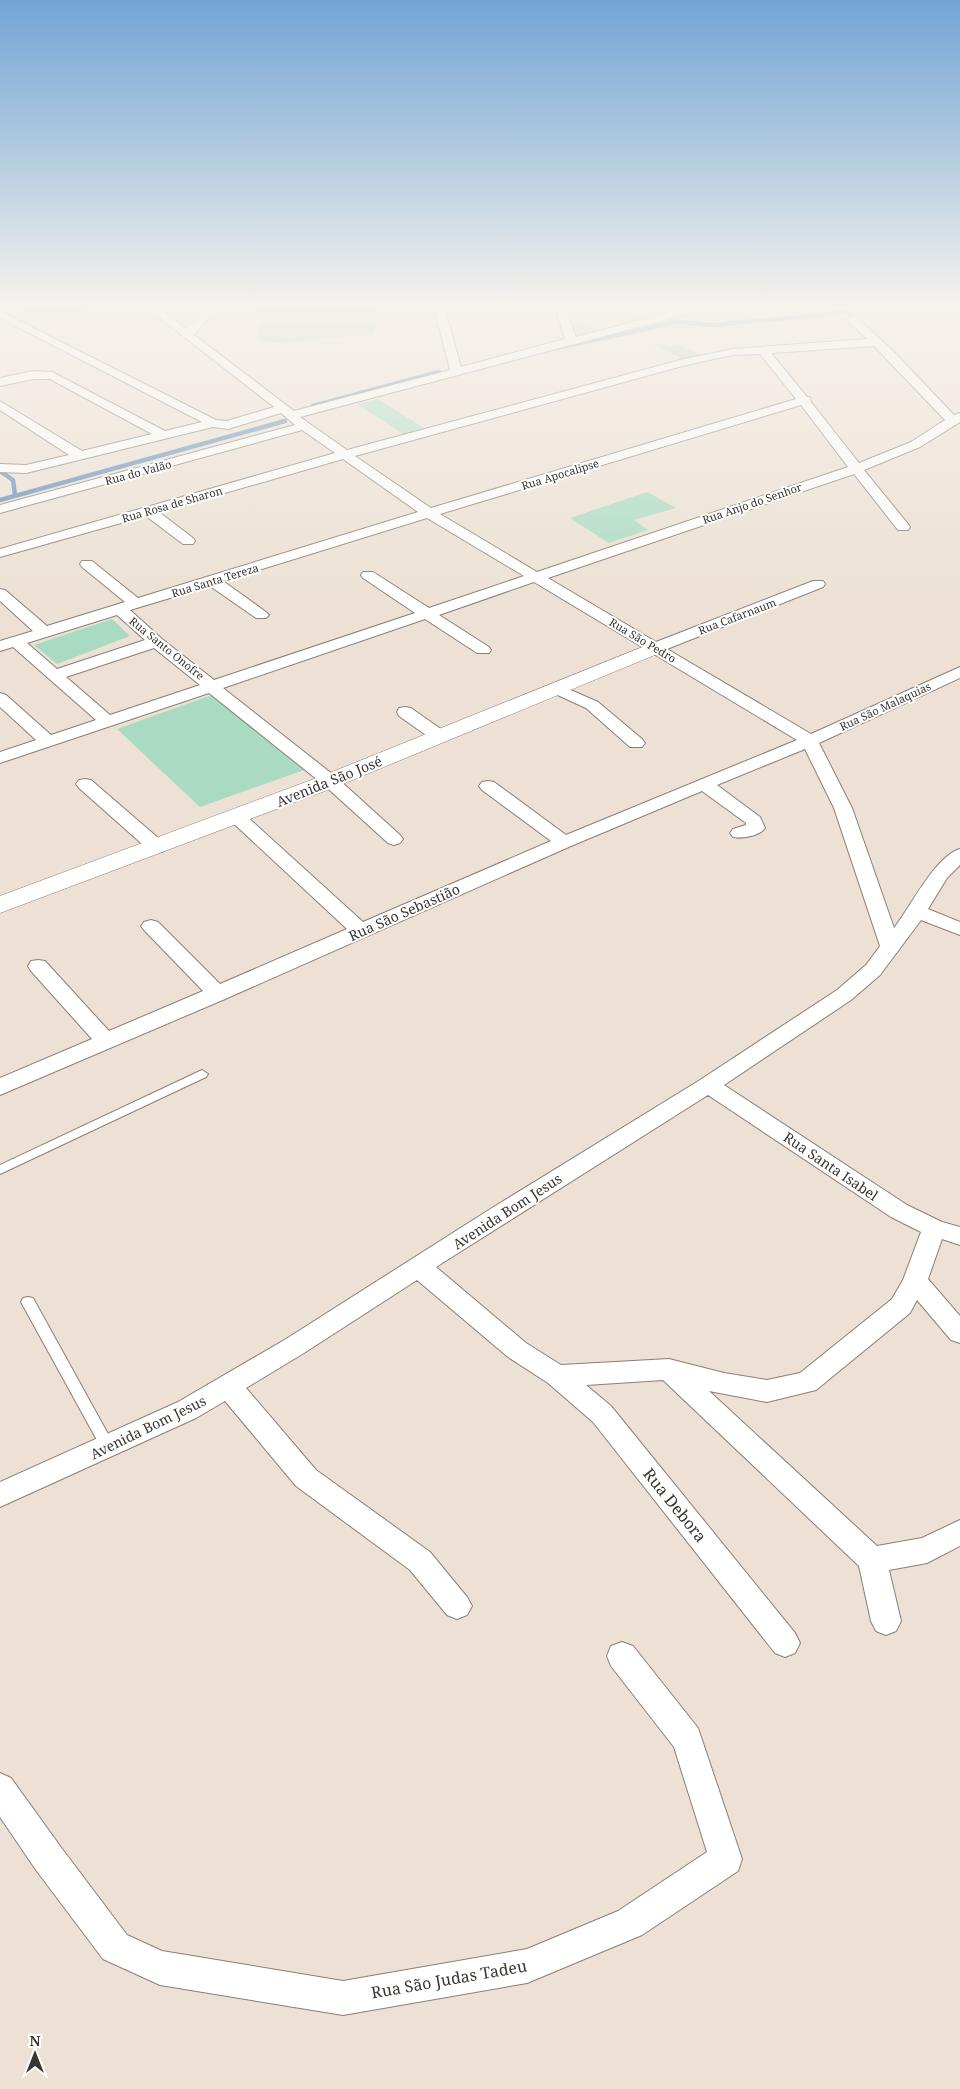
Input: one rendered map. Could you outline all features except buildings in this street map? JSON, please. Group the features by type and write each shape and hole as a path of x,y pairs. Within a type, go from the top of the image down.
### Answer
{"street":[{"path":"106,404 163,435"},
{"path":"175,404 213,424"},
{"name":"Rua São Pedro","path":"278,404 344,455 429,513 810,741"},
{"path":"0,468 26,469 213,424 228,425 320,404"},
{"name":"Rua Rosa de Sharon","path":"0,553 529,404"},
{"name":"Rua Apocalipse","path":"429,513 791,404"},
{"path":"809,404 855,469 903,527"},
{"path":"942,404 956,418"},
{"path":"0,405 80,456"},
{"name":"Rua Anjo do Senhor","path":"536,576 855,469 900,452 923,440 956,418"},
{"name":"Rua do Valão","path":"0,509 304,426"},
{"path":"148,512 188,541"},
{"name":"Rua Santa Tereza","path":"0,646 429,513"},
{"path":"87,564 137,605"},
{"path":"368,575 483,650"},
{"path":"0,758 536,576"},
{"path":"213,580 261,615"},
{"name":"Rua Cafarnaum","path":"655,648 818,584"},
{"path":"0,593 44,632"},
{"name":"Rua Santo Onofre","path":"121,610 156,642 214,686 330,782 394,839"},
{"path":"16,641 107,721"},
{"path":"55,676 156,642"},
{"name":"Avenida São José","path":"0,905 330,782 655,648"},
{"name":"Rua São Malaquias","path":"810,741 960,672"},
{"path":"557,689 592,705 636,744"},
{"path":"0,698 48,742"},
{"path":"405,712 439,736"},
{"path":"810,741 843,808 891,948"},
{"name":"Rua São Sebastião","path":"0,1087 218,994 564,842 810,741"},
{"path":"85,784 156,847"},
{"path":"704,785 754,821 756,828 739,833"},
{"path":"488,786 564,842"},
{"path":"237,817 361,931"},
{"name":"Avenida Bom Jesus","path":"0,1495 187,1410 228,1386 708,1085 844,995 873,970 917,911 940,874 960,855"},
{"path":"917,911 960,929"},
{"path":"151,926 218,994"},
{"path":"38,966 106,1041"},
{"name":"Rua Santa Isabel","path":"708,1085 899,1211 934,1228 960,1236"},
{"path":"557,1376 669,1369 724,1384 766,1391 807,1382 901,1306 915,1281 934,1228"},
{"name":"Rua Debora","path":"420,1267 517,1350 557,1376 602,1414 785,1643"},
{"path":"915,1281 960,1333"},
{"path":"669,1369 872,1560 886,1621"},
{"path":"228,1386 306,1478 420,1562 457,1606"},
{"path":"872,1560 927,1550 960,1532"},
{"name":"Rua São Judas Tadeu","path":"0,1789 48,1858 115,1946 160,1968 343,1998 528,1966 630,1923 726,1859 687,1739 622,1656"}],"lane":[{"path":"0,1170 202,1074"},
{"path":"28,1302 108,1447"}],"green space":[{"path":"358,404 387,404 424,428 403,434"},
{"path":"647,492 676,508 634,520 648,530 609,543 570,518"},
{"path":"112,619 130,636 57,664 34,645"},
{"path":"220,692 307,769 200,807 117,729"}],"waterway":[{"path":"313,406 319,404"},
{"path":"0,500 285,421"},
{"path":"0,471 13,480 15,495"}]}
